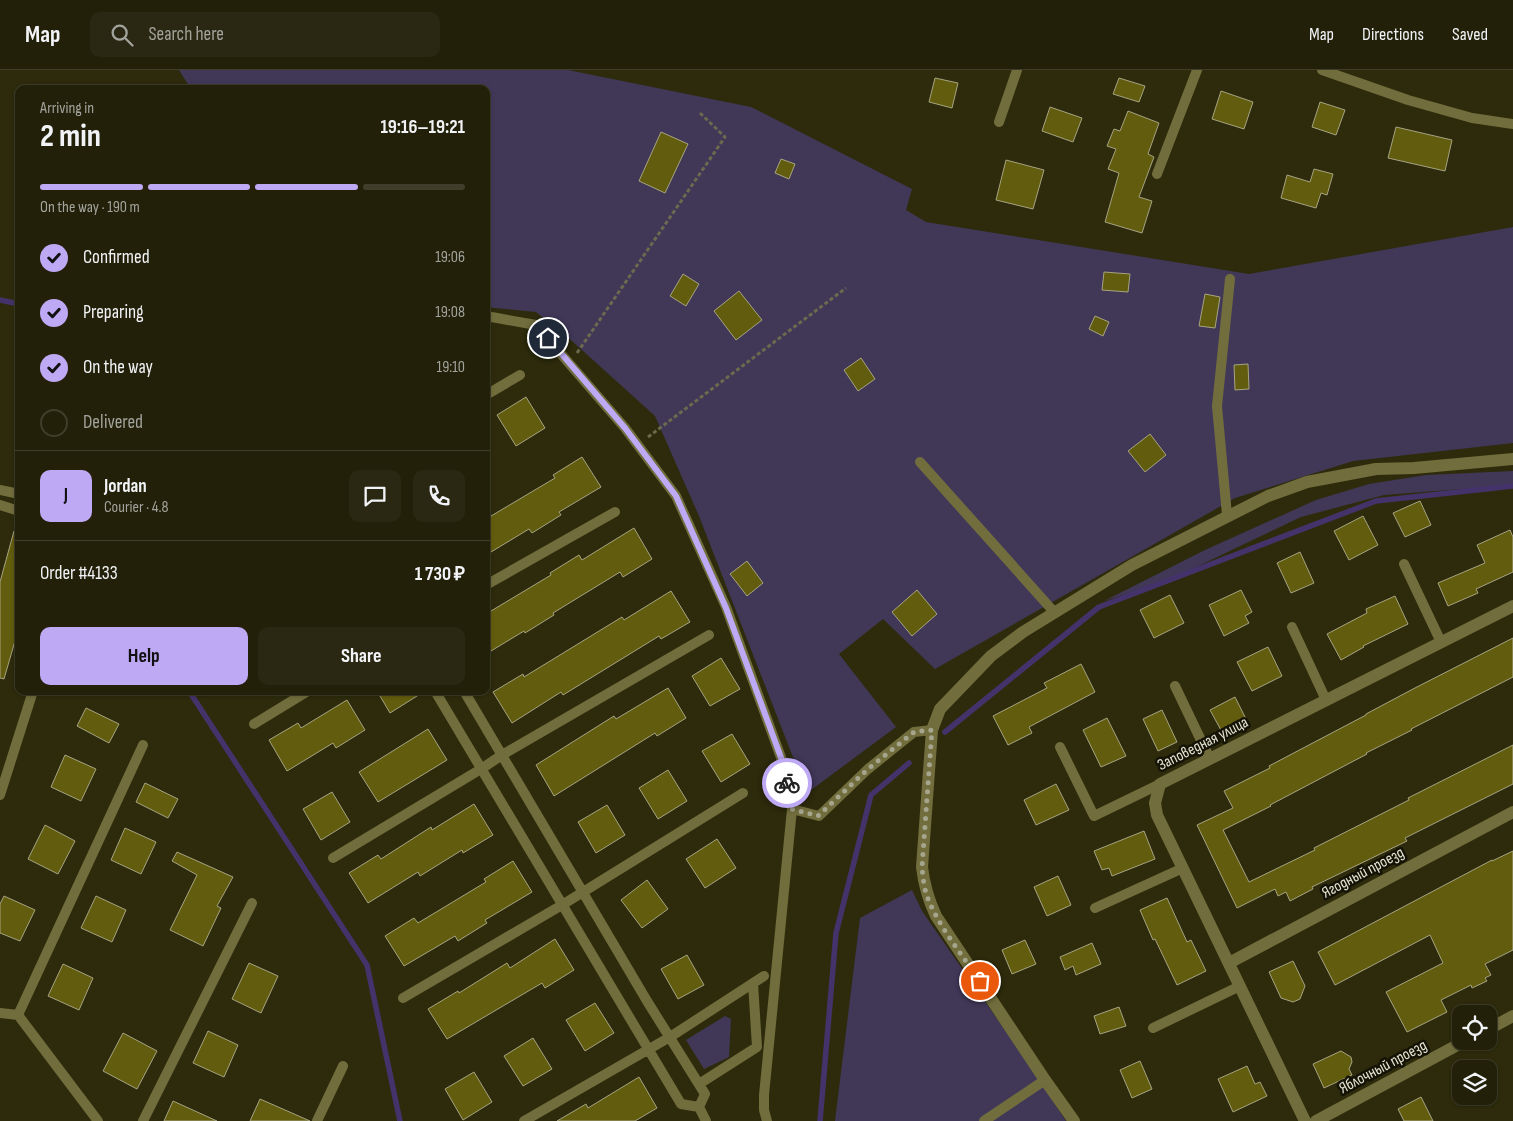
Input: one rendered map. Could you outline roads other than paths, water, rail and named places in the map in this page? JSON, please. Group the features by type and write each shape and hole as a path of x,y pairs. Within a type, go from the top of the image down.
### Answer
{"street":[{"path":"1074,1121 936,916 929,901 923,882 922,867 932,730 940,709 991,656 1023,632 1132,565 1227,515 1268,496 1307,482 1376,469 1414,468 1513,459"},
{"name":"Заповедная улица","path":"1305,1121 1157,814 1155,804 1160,784 1513,606"},
{"name":"Ягодный проезд","path":"1229,962 1513,812"},
{"path":"1497,1025 1513,1016"},
{"name":"Яблочный проезд","path":"1316,1121 1452,1048"}],"lane":[{"path":"999,122 1017,70"},
{"path":"1157,174 1197,70"},
{"path":"1322,70 1417,103 1472,118 1513,124"},
{"path":"1227,515 1217,406 1230,279"},
{"path":"490,317 536,325 637,444 676,496 726,608 783,763 792,809 764,1095 764,1110 767,1121"},
{"path":"490,393 520,375"},
{"path":"920,462 1055,613"},
{"path":"0,490 15,493"},
{"path":"0,505 15,510"},
{"path":"490,582 615,512"},
{"path":"1404,564 1441,642"},
{"path":"1292,627 1326,700"},
{"path":"333,858 482,769 502,755 708,635"},
{"path":"1175,686 1210,759"},
{"path":"0,795 32,695"},
{"path":"254,724 301,695"},
{"path":"437,695 681,1104 699,1107"},
{"path":"466,695 705,1094 699,1107"},
{"path":"792,809 818,816 868,769 914,732 932,730"},
{"path":"18,1015 143,745"},
{"path":"1060,747 1094,816 1160,784"},
{"path":"403,998 562,905 743,793"},
{"path":"1095,908 1183,868"},
{"path":"143,1121 252,903"},
{"path":"524,1121 670,1037 764,976"},
{"path":"699,1084 756,1047 753,983"},
{"path":"1153,1028 1240,986"},
{"path":"0,1012 18,1015 98,1121"},
{"path":"317,1121 343,1066"},
{"path":"984,1121 1045,1080"},
{"path":"699,1107 706,1121"}],"waterway":[{"path":"0,300 15,303"},
{"path":"945,732 1099,607 1376,501 1513,486"},
{"path":"192,695 367,965 400,1121"},
{"path":"820,1121 836,933 871,795 909,763"}]}
